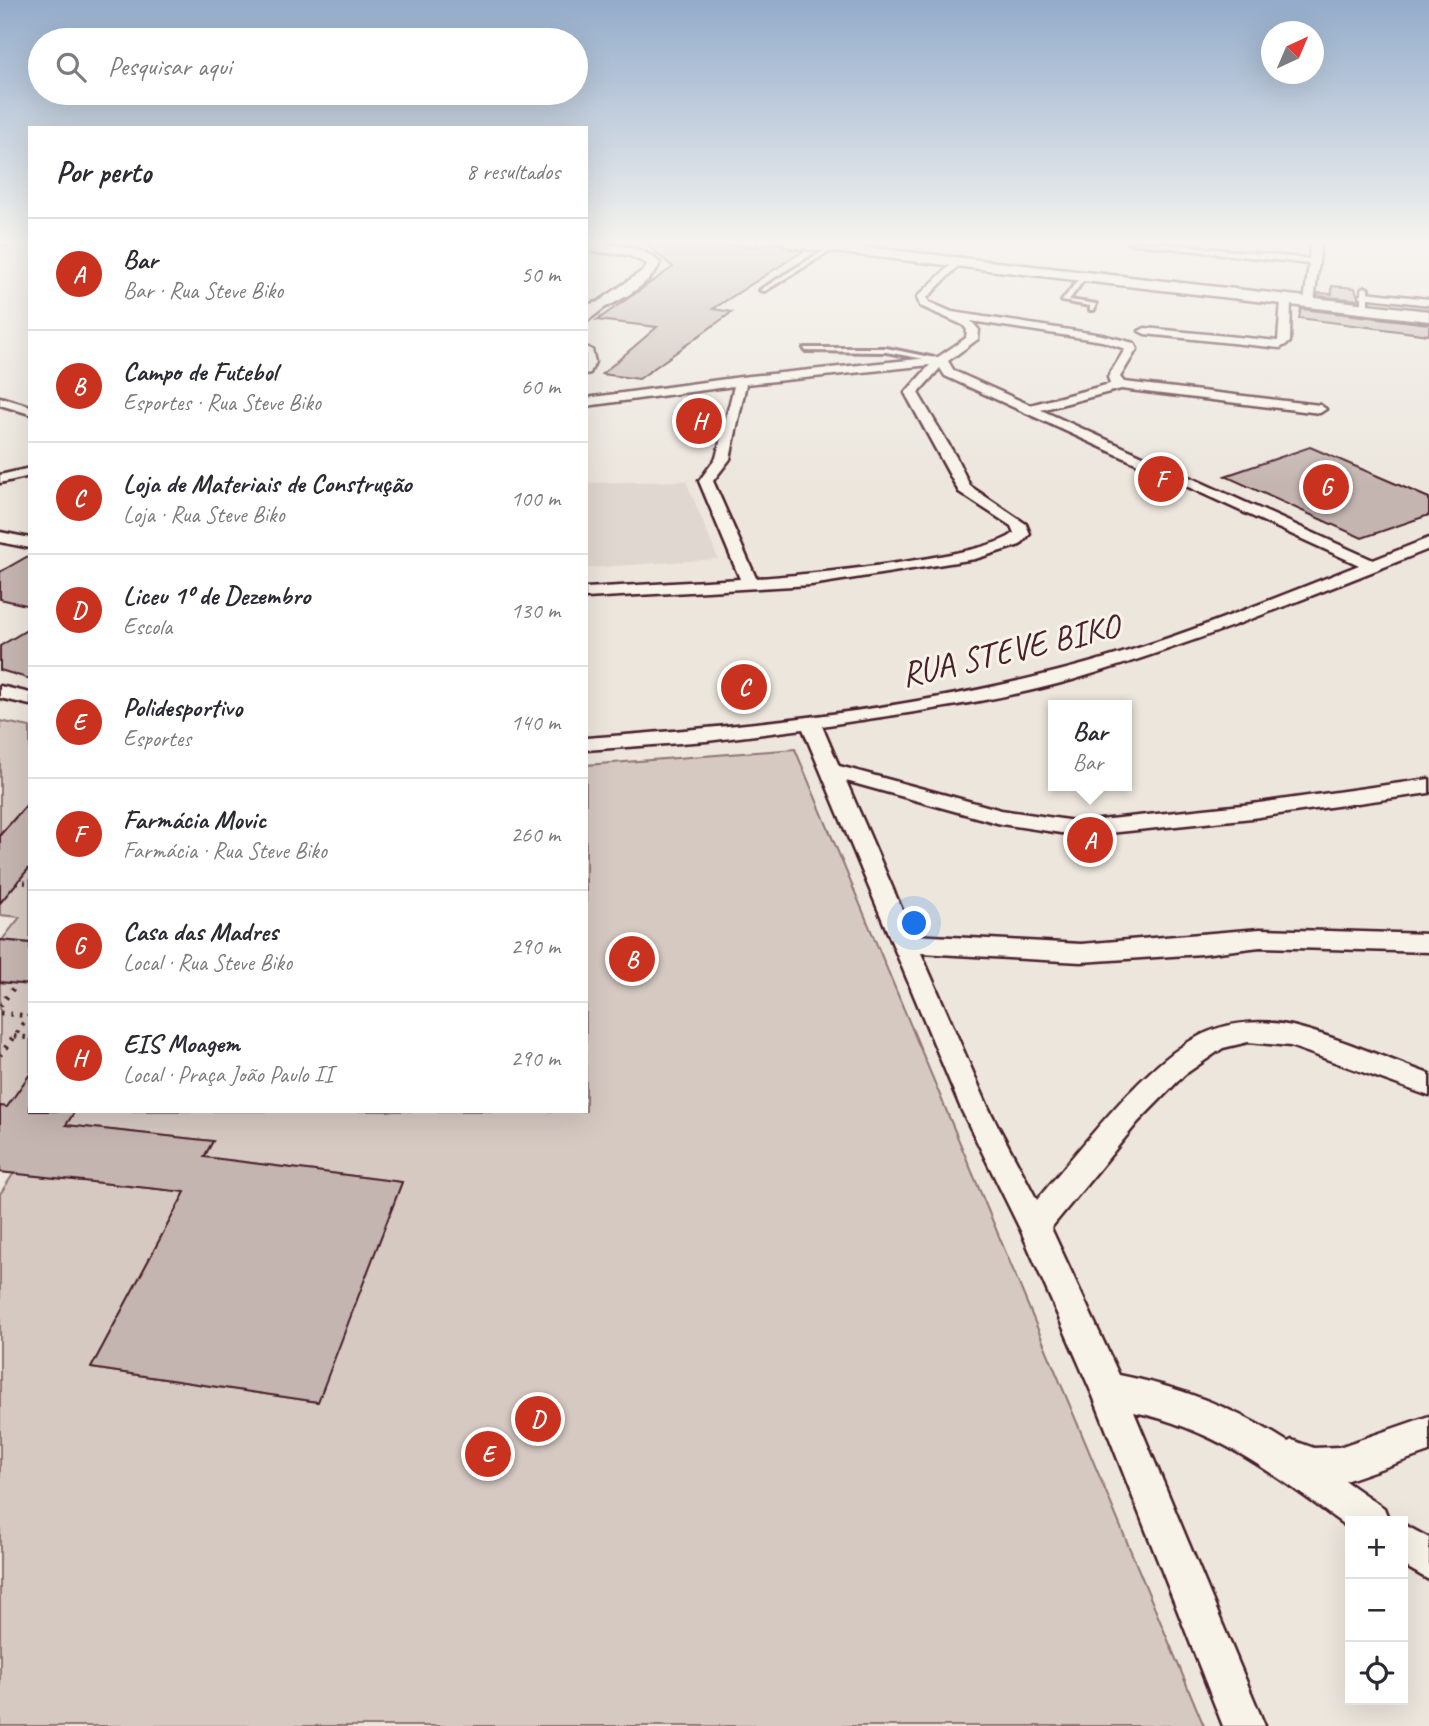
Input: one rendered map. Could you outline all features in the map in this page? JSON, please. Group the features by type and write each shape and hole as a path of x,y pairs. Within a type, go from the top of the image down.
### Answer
{"street":[{"path":"588,593 811,580 975,554 1014,542 1021,534 1018,524 964,489 949,457 911,393 941,360 972,339 973,330 967,324"},
{"path":"1007,324 1130,345 1131,349 1114,377 1114,381 1121,385"},
{"path":"1145,331 1280,345 1284,342 1285,324"},
{"path":"588,402 741,381 941,360"},
{"path":"941,360 949,373 1374,566"},
{"path":"741,381 723,459 706,481 750,584"},
{"path":"1030,409 1121,385 1320,410"},
{"path":"0,401 28,409"},
{"path":"0,479 28,472"},
{"path":"0,537 28,543"},
{"name":"RUA STEVE BIKO","path":"588,744 707,735 810,722 948,701 1064,676 1216,628 1429,543"},
{"path":"1411,551 1429,560"},
{"path":"0,692 28,699"},
{"path":"810,722 976,1111 1034,1225 1108,1390 1244,1726"},
{"path":"830,770 1000,817 1081,829 1252,811 1429,786"},
{"path":"904,943 1081,953 1202,945 1260,938 1429,943"},
{"path":"1034,1225 1174,1067 1215,1040 1248,1032 1291,1037 1429,1085"},
{"path":"1108,1390 1177,1405 1271,1451 1314,1466 1339,1465 1429,1434"},
{"path":"1271,1451 1364,1516"},
{"path":"1408,1547 1429,1561"}],"lane":[{"path":"806,349 886,350 941,360"}],"path":[{"path":"17,882 28,883"},
{"path":"0,1006 17,983"},
{"path":"0,1013 28,1016"},
{"path":"0,1055 28,1017"},
{"path":"13,1036 28,1038"}],"shaded area":[{"path":"686,481 718,559 588,568 588,483"},
{"path":"0,721 28,727 28,803 0,835"},
{"path":"795,749 1204,1726 0,1726 0,1194 35,1141 27,1175 167,1190 177,1172 195,1174 91,1368 317,1402 402,1182 204,1157 213,1141 66,1125 74,1113 588,1113 588,765"},
{"path":"28,869 28,943 2,940 20,917 0,915 0,903"},
{"path":"0,982 28,985 28,1077 7,1107 0,1106"}],"building":[{"path":"627,324 716,324 639,379 602,374 657,327"},
{"path":"1341,324 1429,324 1429,335"},
{"path":"1310,447 1429,498 1429,515 1362,538 1225,476"},
{"path":"28,556 28,606 0,599 0,572"},
{"path":"28,629 28,678 0,670 0,646"},
{"path":"28,803 28,869 0,903 0,835"},
{"path":"0,940 28,943 28,985 0,982"},
{"path":"28,1077 28,1113 74,1113 66,1125 213,1141 204,1157 402,1182 318,1402 91,1368 185,1192 0,1172 0,1106 7,1107"}],"place":[{"name":"EIS Moagem","path":"699,421"},
{"name":"Farmácia Movic","path":"1161,479"},
{"name":"Casa das Madres","path":"1326,487"},
{"name":"Loja de Materiais de Construção","path":"744,687"},
{"name":"Bar","path":"1090,840"},
{"name":"Campo de Futebol","path":"632,959"},
{"name":"Liceu 1º de Dezembro","path":"538,1419"},
{"name":"Polidesportivo","path":"488,1454"}]}
